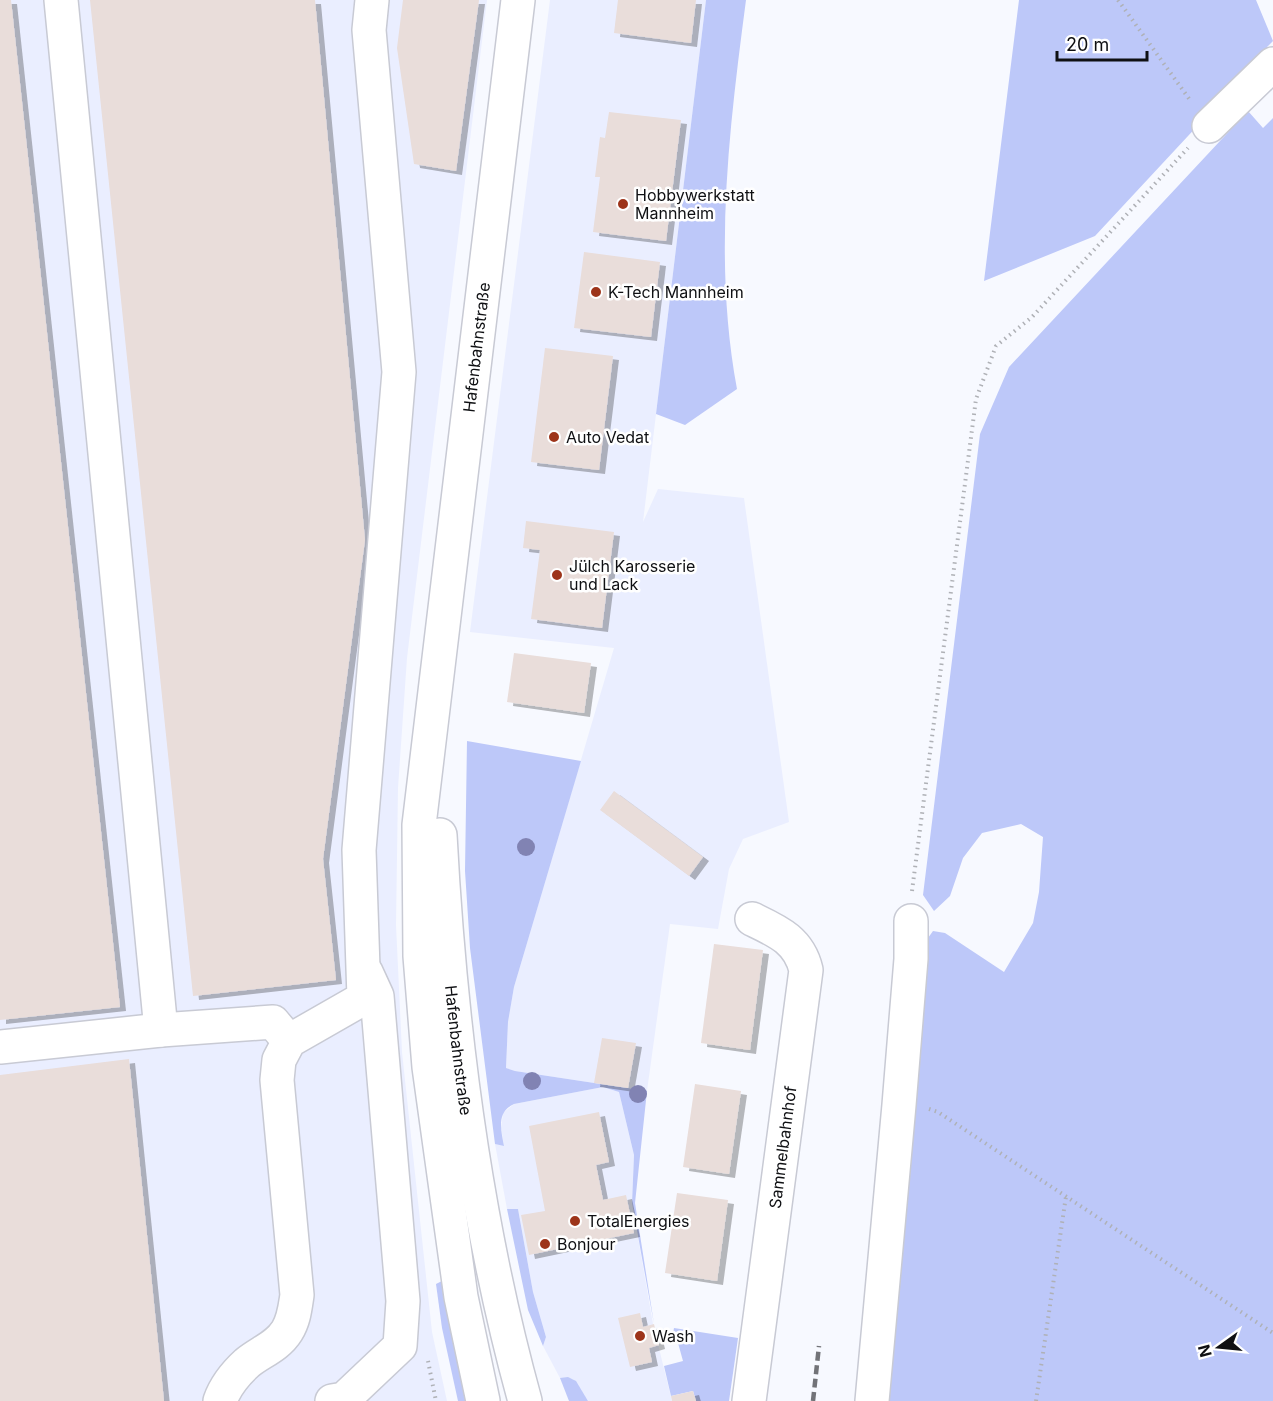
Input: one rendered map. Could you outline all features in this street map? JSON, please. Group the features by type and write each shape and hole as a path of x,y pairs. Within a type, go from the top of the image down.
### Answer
{"street":[{"path":"61,0 161,1030"},
{"path":"220,1401 224,1390 248,1363 274,1346 286,1332 294,1316 297,1295 277,1080 279,1060 288,1041 364,998 359,849 399,372 369,30 372,0"},
{"name":"Hafenbahnstraße","path":"483,1401 461,1297 429,1067 420,956 419,825 518,0"},
{"path":"1209,126 1273,64"},
{"name":"Hafenbahnstraße","path":"434,695 446,954 461,1068 493,1261 525,1401"},
{"name":"Sammelbahnhof","path":"749,1401 806,969 803,957 788,937 752,919"},
{"path":"872,1401 911,959 911,921"},
{"path":"332,1401 344,1399 400,1346 403,1301 377,996 361,960"},
{"path":"0,1047 161,1030 273,1022 288,1041"}],"path":[{"path":"911,921 913,884 975,399 996,346 1032,317 1209,126 1118,0"},
{"path":"899,1105 911,1104 938,1112 1273,1333"},
{"path":"1036,1401 1066,1196"}],"shaded area":[{"path":"0,0 487,0 407,658 398,788 396,925 402,1052 432,1332 447,1401 0,1401"},
{"path":"550,0 706,0 643,522 658,489 744,498 789,822 743,839 729,869 718,929 670,924 647,1091 506,1068 508,1022 514,987 614,648 470,632"},
{"path":"706,0 746,0 734,97 726,194 726,292 737,389 685,425 656,414"},
{"path":"1019,0 1256,0 1273,41 1267,47 1268,50 1095,236 984,281"},
{"path":"1248,111 1263,128 1273,118 1273,1401 881,1401 928,938 933,931 945,933 1004,972 1033,923 1039,892 1043,837 1021,824 982,833 963,858 950,896 934,911 923,895 980,434 1009,367"},
{"path":"467,741 581,761 514,987 508,1022 506,1068 647,1091 635,1203 654,1324 632,1203 634,1155 619,1092 603,1087 514,1104 508,1107 502,1117 504,1146 495,1144 470,948 465,871"},
{"path":"603,1087 619,1092 634,1155 632,1203 653,1324 672,1401 588,1401 573,1379 560,1378 543,1346 546,1337 533,1292 518,1209 507,1209 495,1144 504,1146 501,1128 503,1113 514,1104"},
{"path":"507,1209 518,1209 533,1292 546,1337 543,1346 528,1310"},
{"path":"442,1281 467,1401 458,1401 442,1328 436,1284"},
{"path":"674,1328 738,1338 729,1401 696,1401 693,1391 671,1396 664,1366 683,1361 678,1343 671,1344"},
{"path":"568,1377 576,1381 588,1401 569,1401 560,1378"}],"building":[{"path":"0,0 11,0 120,1007 0,1020"},
{"path":"90,0 315,0 365,540 323,859 336,980 193,996"},
{"path":"403,0 479,0 456,171 414,164 397,48"},
{"path":"618,0 696,0 691,43 614,33"},
{"path":"609,112 681,120 666,241 593,232 600,177 595,177 600,137 605,138"},
{"path":"584,252 660,262 651,337 574,328"},
{"path":"545,348 613,356 599,470 531,462"},
{"path":"526,521 614,532 602,628 531,619 540,550 523,548"},
{"path":"514,653 591,663 584,713 507,702"},
{"path":"614,791 703,857 689,876 600,810"},
{"path":"714,944 763,950 750,1050 701,1043"},
{"path":"602,1038 636,1043 628,1088 594,1083"},
{"path":"129,1059 164,1401 0,1401 0,1075"},
{"path":"695,1084 741,1091 729,1174 683,1167"},
{"path":"599,1112 609,1162 596,1165 603,1200 626,1195 634,1233 529,1255 521,1215 545,1211 529,1126"},
{"path":"677,1193 728,1200 717,1281 665,1273"},
{"name":"Wash","path":"640,1313 643,1327 654,1324 659,1345 649,1348 652,1362 630,1367 618,1318"},
{"path":"693,1391 696,1401 672,1401 671,1396"}],"railway":[{"path":"813,1401 819,1346"}],"place":[{"name":"Hobbywerkstatt Mannheim","path":"623,204"},
{"name":"K-Tech Mannheim","path":"596,292"},
{"name":"Auto Vedat","path":"554,437"},
{"name":"Jülch Karosserie und Lack","path":"557,575"},
{"name":"TotalEnergies","path":"575,1221"},
{"name":"Bonjour","path":"545,1244"},
{"name":"Wash","path":"640,1336"}]}
